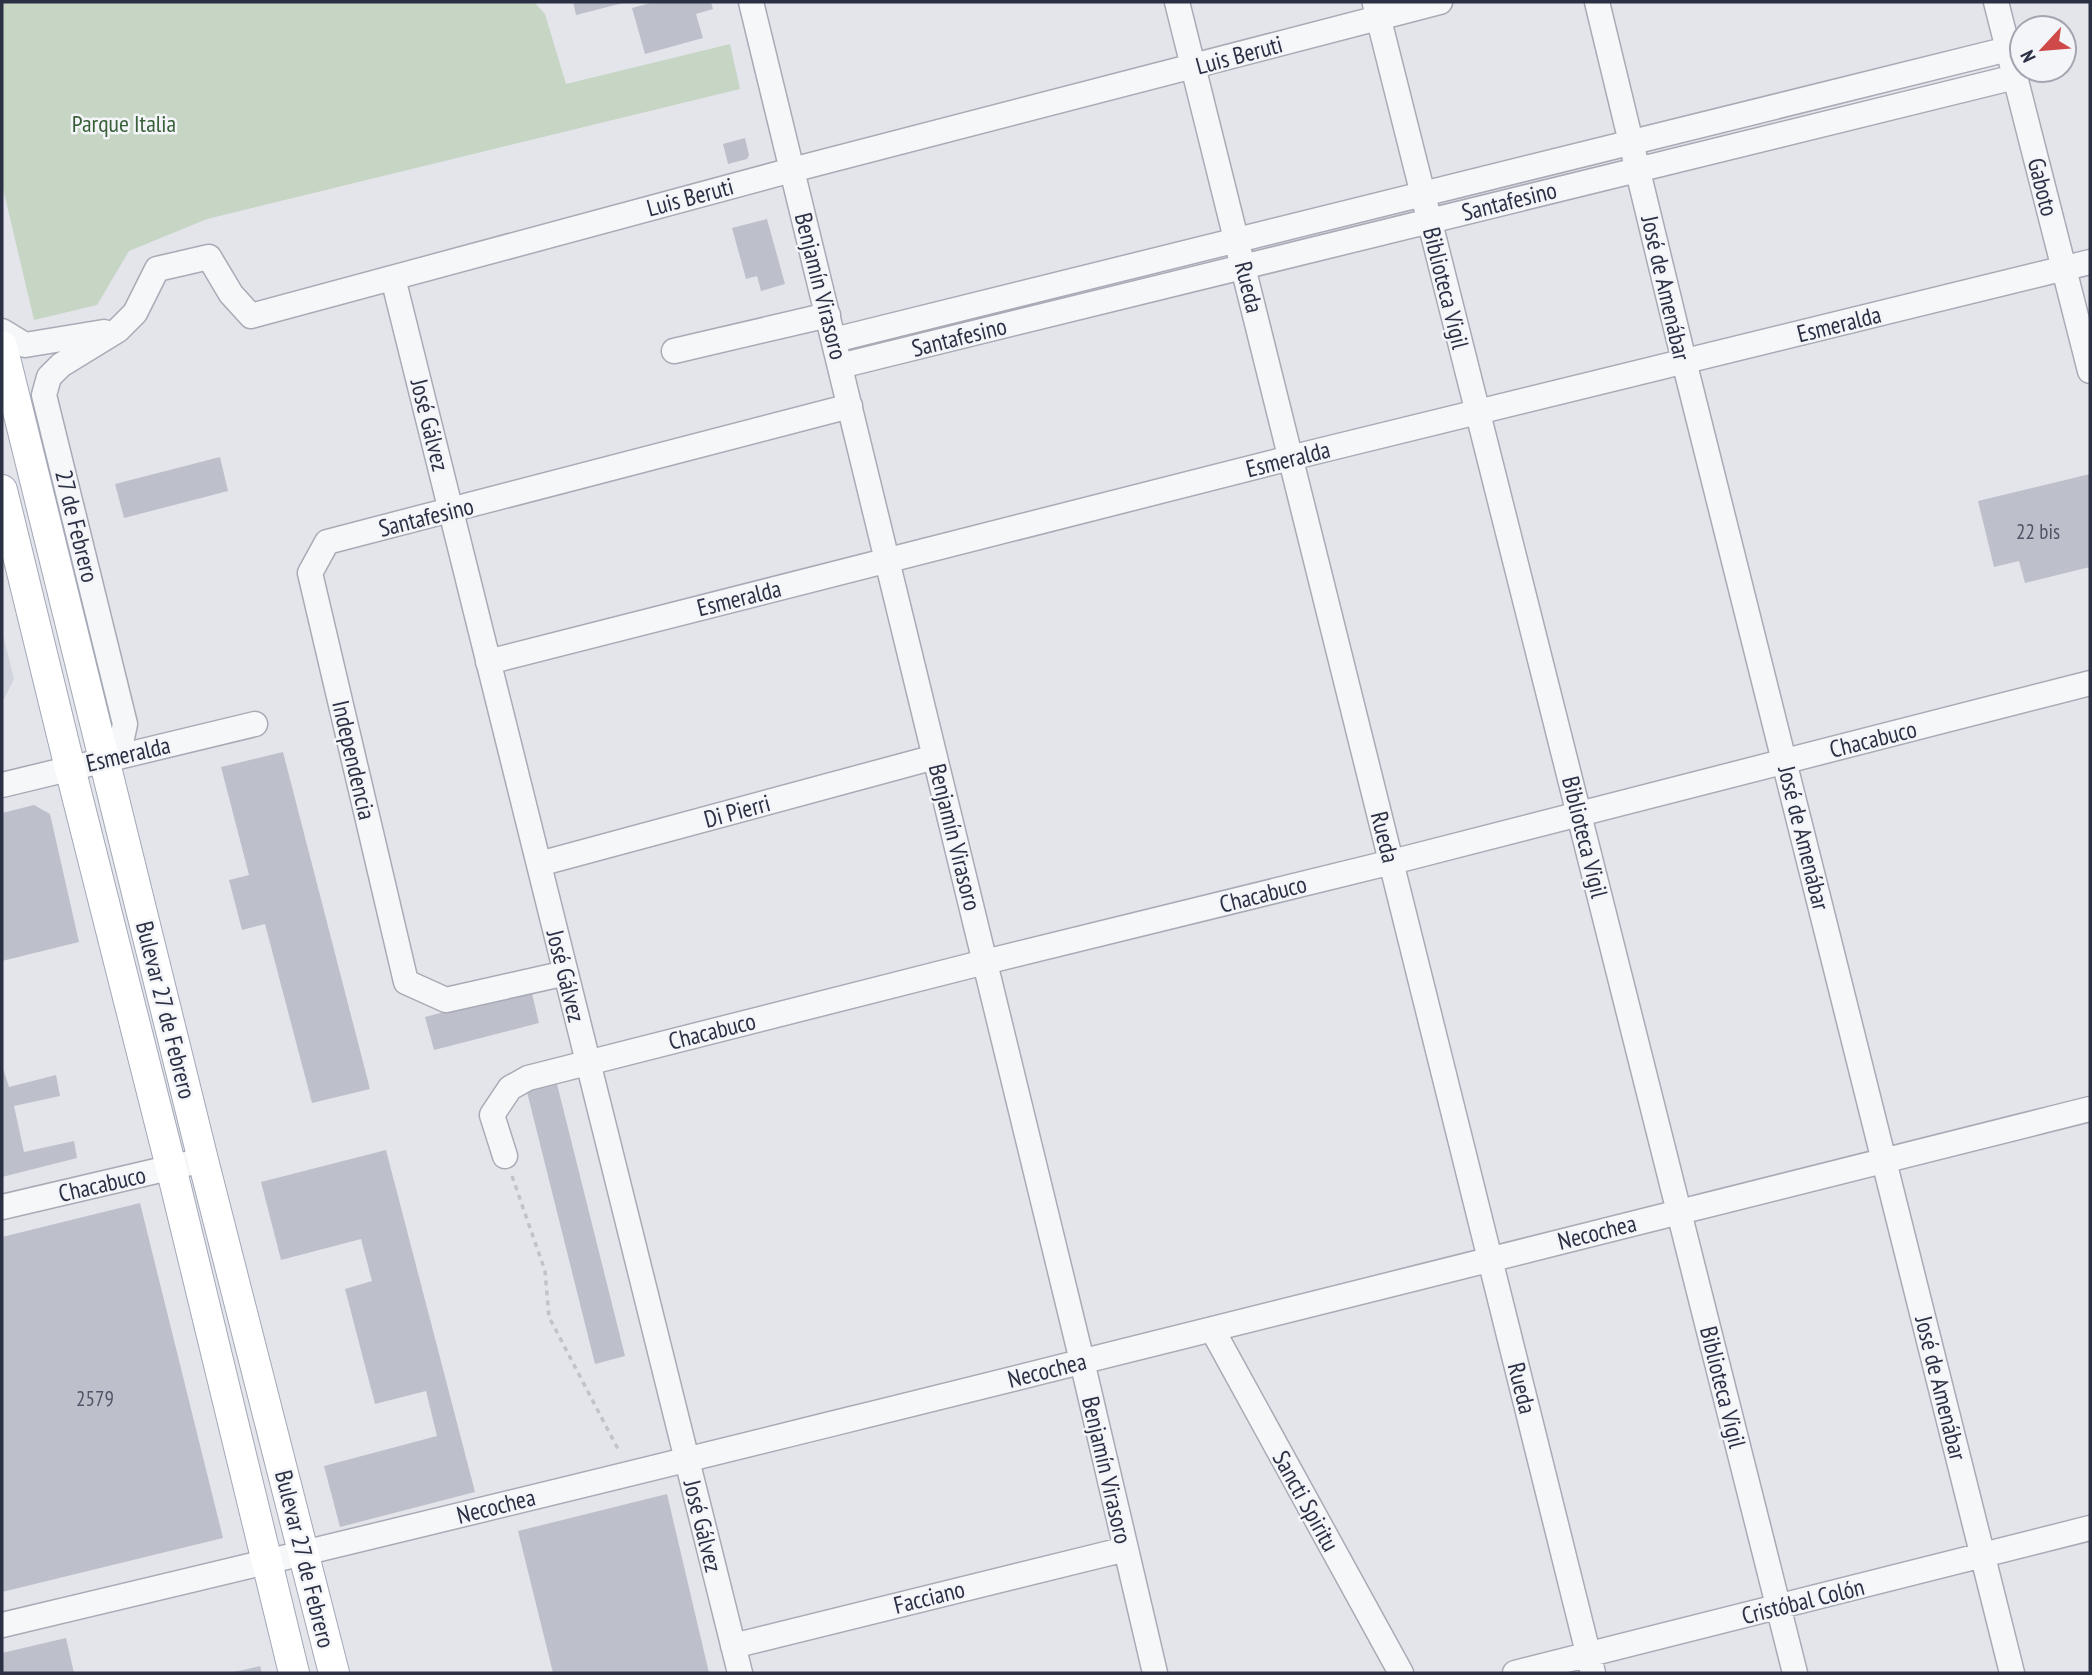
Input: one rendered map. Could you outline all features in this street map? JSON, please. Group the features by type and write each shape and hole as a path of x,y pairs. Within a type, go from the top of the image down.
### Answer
{"main road":[{"name":"Bulevar 27 de Febrero","path":"2,346 111,759 203,1160 334,1673"},
{"name":"Bulevar 27 de Febrero","path":"2,491 172,1167 294,1673"}],"street":[{"name":"Benjamín Virasoro","path":"751,2 1082,1361 1155,1673"},
{"name":"Rueda","path":"1177,2 1245,266 1290,458 1591,1664"},
{"name":"Luis Beruti","path":"118,330 135,313 157,269 209,257 232,294 251,316 792,170 1194,67 1376,10 1440,2"},
{"name":"José de Amenábar","path":"1597,2 2012,1673"},
{"name":"Gaboto","path":"1996,2 2008,49"},
{"name":"Biblioteca Vigil","path":"1376,10 1795,1673"},
{"name":"Santafesino","path":"834,340 2008,49"},
{"name":"Santafesino","path":"840,366 2008,79"},
{"name":"Gaboto","path":"2017,84 2090,371"},
{"name":"Esmeralda","path":"488,662 1290,458 2090,262"},
{"name":"José Gálvez","path":"393,278 740,1673"},
{"path":"674,351 828,315"},
{"path":"2,331 25,345 118,330"},
{"name":"27 de Febrero","path":"111,759 125,724 44,395 48,377 118,330"},
{"name":"Santafesino","path":"327,542 850,406"},
{"name":"Independencia","path":"327,542 310,573 406,982 446,1000 566,973"},
{"name":"Chacabuco","path":"505,1156 492,1115 510,1088 527,1079 2090,683"},
{"name":"Esmeralda","path":"2,785 255,724"},
{"name":"Di Pierri","path":"539,864 935,757"},
{"name":"Necochea","path":"2,1625 687,1460 2090,1109"},
{"name":"Chacabuco","path":"2,1208 203,1160"},
{"name":"Sancti Spiritu","path":"1212,1329 1401,1673"},
{"name":"Cristóbal Colón","path":"1515,1673 1591,1664 1779,1607 2090,1528"},
{"name":"Facciano","path":"733,1646 1126,1549"}],"path":[{"path":"505,1156 545,1271 549,1317 630,1473"}],"shaded area":[{"path":"2,631 14,679 2,703"}],"green space":[{"name":"Parque Italia","path":"2,2 534,2 545,14 566,84 730,44 740,89 207,219 129,251 97,305 34,320 2,184"}],"building":[{"path":"573,2 623,2 623,3 576,15"},
{"path":"654,2 711,2 713,9 696,14 703,38 645,54 632,8"},
{"path":"745,138 749,155 747,159 728,164 723,144"},
{"path":"767,219 785,284 761,291 757,276 746,279 732,228"},
{"path":"220,457 228,491 124,518 115,484"},
{"path":"2090,474 2090,567 2025,583 2019,561 1994,567 1978,501"},
{"path":"283,752 370,1089 312,1103 265,924 242,930 229,880 249,875 221,767"},
{"path":"34,805 50,814 79,942 2,961 2,813"},
{"path":"531,989 539,1023 434,1050 425,1017"},
{"path":"2,1065 9,1087 56,1075 60,1096 14,1106 24,1152 74,1141 77,1158 2,1177"},
{"path":"556,1080 625,1356 595,1364 526,1088"},
{"path":"386,1150 475,1492 340,1527 324,1466 437,1436 426,1391 375,1404 345,1289 372,1281 361,1239 281,1260 261,1182"},
{"path":"140,1203 223,1538 2,1592 2,1237"},
{"path":"667,1494 709,1673 553,1673 518,1531"},
{"path":"66,1638 74,1673 2,1673 2,1653"},
{"path":"260,1666 262,1673 234,1673 234,1672"}]}
